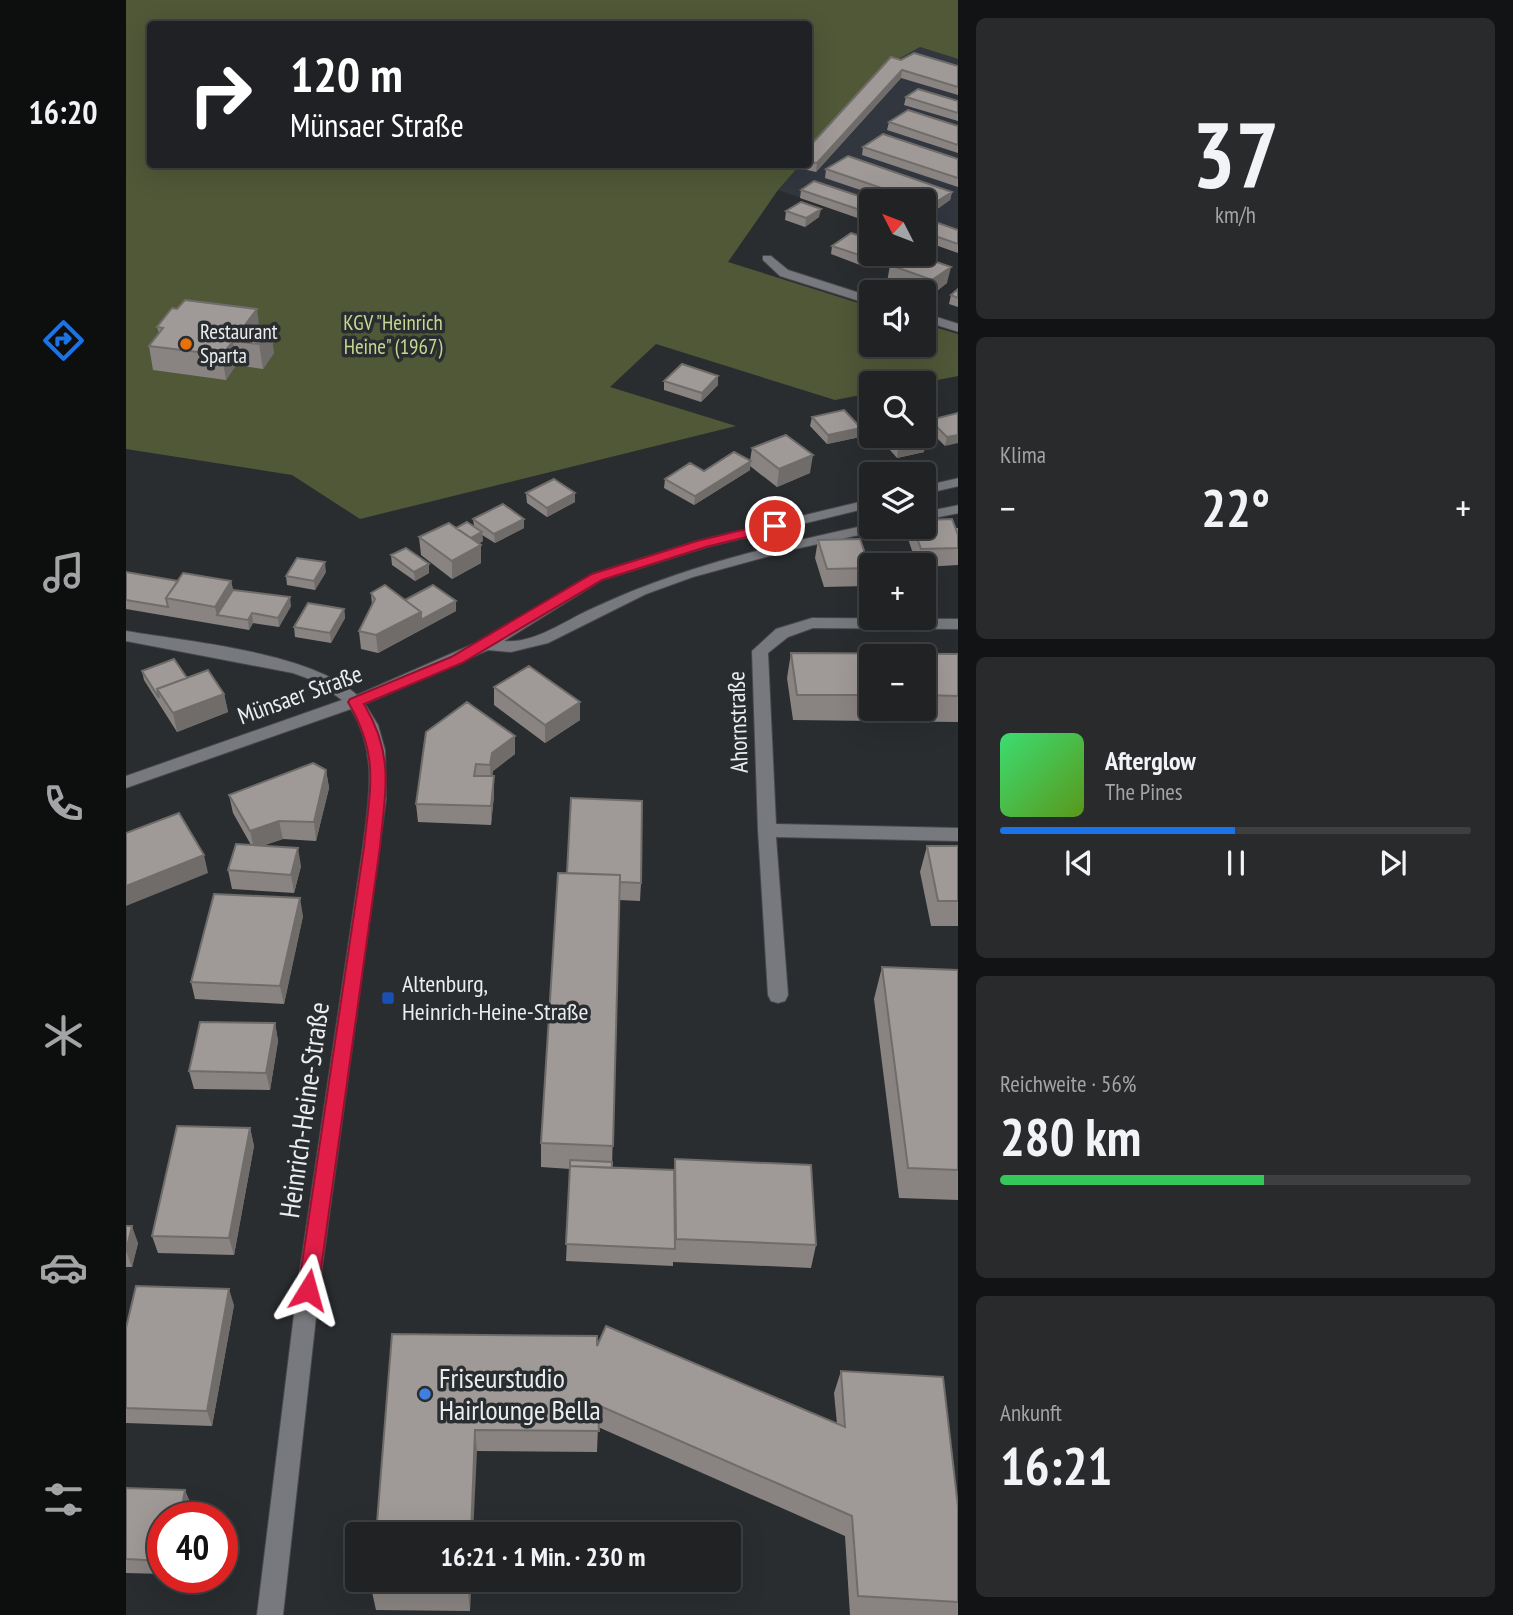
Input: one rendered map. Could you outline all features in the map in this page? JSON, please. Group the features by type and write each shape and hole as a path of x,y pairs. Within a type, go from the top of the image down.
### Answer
{"street":[{"path":"766,258 783,273 859,297"},
{"path":"936,321 958,328"},
{"path":"936,487 958,482"},
{"name":"Münsaer Straße","path":"126,782 355,702 445,665 486,645 597,577 702,544 859,506"},
{"path":"936,514 958,509"},
{"name":"Münsaer Straße","path":"486,645 511,647 541,639 640,591 688,574 793,545 859,531"},
{"name":"Ahornstraße","path":"778,995 767,830 760,651 782,633 812,623 958,624"},
{"path":"126,636 284,664 316,673 355,702"},
{"name":"Heinrich-Heine-Straße","path":"270,1615 308,1290 372,847 378,781 377,749 369,725 355,702"},
{"path":"767,830 958,835"}],"shaded area":[{"path":"920,47 958,59 958,253 936,245 936,189 859,189 859,219 778,190 797,168 812,168 812,159 890,64"}],"green space":[{"name":"KGV \"Heinrich Heine\" (1967)","path":"126,0 958,0 958,59 920,47 890,64 812,152 812,21 147,21 147,168 797,168 778,190 728,262 859,303 859,357 936,357 936,328 958,334 958,376 936,380 936,371 859,371 859,395 835,400 656,344 610,387 736,426 360,519 292,475 126,449"}],"building":[{"path":"914,53 958,66 958,87 902,70 817,163 812,162 812,144 891,57 901,60"},
{"path":"918,89 958,101 958,113 906,97"},
{"path":"908,110 958,126 958,145 889,122"},
{"path":"883,134 958,159 958,178 863,147"},
{"path":"848,156 952,192 936,202 936,189 884,189 826,169"},
{"path":"814,181 859,196 859,210 801,190"},
{"path":"801,202 821,209 806,218 786,211"},
{"path":"936,222 958,230 958,244 936,236"},
{"path":"851,233 859,236 859,255 832,246"},
{"path":"936,262 951,267 932,280 893,266 936,266"},
{"path":"958,289 958,298 951,295"},
{"path":"185,300 257,309 245,325 271,328 259,344 233,341 222,355 149,346 163,328 157,327 172,308 177,309"},
{"path":"682,364 718,376 702,393 664,381"},
{"path":"844,410 859,428 828,435 812,417"},
{"path":"958,413 958,435 947,437 936,426 936,418"},
{"path":"786,435 813,455 779,469 752,448"},
{"path":"734,452 751,461 695,496 665,479 690,463 704,471"},
{"path":"554,479 575,493 547,508 526,493"},
{"path":"503,504 524,519 494,534 473,519"},
{"path":"952,519 958,535 958,548 921,549 917,539 936,539 936,520"},
{"path":"467,522 482,532 471,538 456,528"},
{"path":"449,523 481,545 452,561 419,537"},
{"path":"860,539 865,553 859,553 859,568 827,569 818,540"},
{"path":"406,548 429,564 414,572 391,555"},
{"path":"297,558 325,562 314,581 286,576"},
{"path":"126,572 178,581 166,598 168,607 126,600"},
{"path":"183,573 231,581 215,607 166,598"},
{"path":"385,585 421,612 376,635 359,631 375,599 371,593"},
{"path":"433,585 456,601 421,620 421,612 405,600"},
{"path":"233,590 290,597 278,618 252,613 248,620 217,615"},
{"path":"308,603 344,609 330,633 294,627"},
{"path":"791,653 859,653 859,695 797,695"},
{"path":"936,654 958,654 958,696 936,695"},
{"path":"174,659 187,678 157,689 159,698 142,671"},
{"path":"529,666 580,702 545,725 494,687"},
{"path":"208,670 224,694 173,713 157,689"},
{"path":"467,702 515,736 492,753 490,765 476,764 474,776 494,776 491,806 416,804 426,732"},
{"path":"313,763 326,770 314,822 279,821 250,831 229,795"},
{"path":"571,798 642,801 641,883 620,882 620,875 567,873"},
{"path":"179,813 204,855 126,886 126,833"},
{"path":"236,844 298,848 291,875 228,870"},
{"path":"927,846 958,846 958,901 938,901"},
{"path":"558,873 620,875 613,1146 541,1143"},
{"path":"214,894 300,898 280,986 191,982"},
{"path":"882,967 958,970 958,1170 908,1168"},
{"path":"200,1022 275,1023 266,1073 189,1071"},
{"path":"177,1126 250,1128 229,1238 152,1236"},
{"path":"675,1159 811,1165 816,1245 676,1239"},
{"path":"570,1160 612,1162 612,1168 570,1166"},
{"path":"570,1166 674,1170 675,1249 566,1244"},
{"path":"126,1226 132,1226 126,1251"},
{"path":"136,1286 229,1289 207,1411 126,1408 126,1328"},
{"path":"606,1326 845,1427 841,1371 943,1377 958,1507 958,1602 858,1596 852,1516 598,1405 599,1431 475,1430 471,1522 377,1522 392,1334 597,1336 597,1346"},
{"path":"126,1488 185,1490 183,1502 147,1502 147,1560 126,1559"}],"place":[{"name":"Restaurant Sparta","path":"186,344"},
{"name":"Altenburg, Heinrich-Heine-Straße","path":"388,998"},
{"name":"Friseurstudio Hairlounge Bella","path":"425,1394"}],"route":[{"path":"308,1290 372,847 379,773 377,749 369,725 355,702 402,684 486,645 597,577 702,544 775,526"}]}
